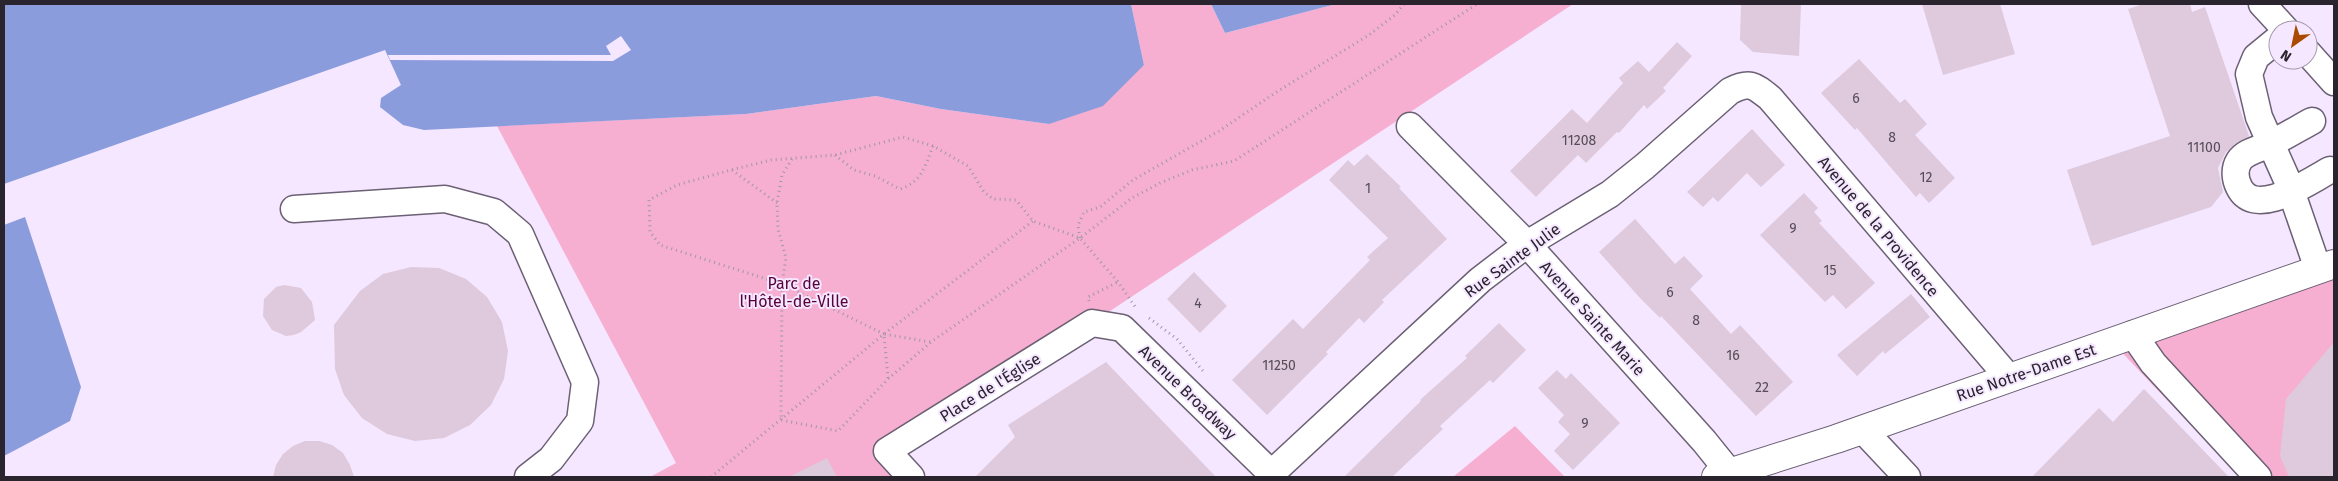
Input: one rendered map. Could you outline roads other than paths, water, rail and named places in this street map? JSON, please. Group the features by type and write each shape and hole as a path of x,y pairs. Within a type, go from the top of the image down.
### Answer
{"main road":[{"name":"Rue Notre-Dame Est","path":"1722,475 1863,430 2326,266"}],"street":[{"path":"2262,4 2277,20"},
{"path":"2268,48 2256,57 2249,74 2259,117 2326,266"},
{"path":"2318,64 2334,82"},
{"name":"Rue Sainte Julie","path":"1273,475 1480,280 1527,244 1610,194 1645,166 1730,90 1743,84"},
{"name":"Avenue de la Providence","path":"1743,84 1757,87 1770,98 2009,378"},
{"path":"2312,121 2271,144 2249,152 2239,161 2235,173 2239,187 2251,199 2267,201 2291,191 2330,170"},
{"name":"Avenue Sainte Marie","path":"1410,126 1527,244 1704,441 1722,475"},
{"path":"294,209 445,198 494,212 520,234 585,382 580,421 551,459 528,477"},
{"name":"Avenue Broadway","path":"1092,323 1122,328 1273,475"},
{"name":"Place de l'Église","path":"911,477 887,451 1092,323"},
{"path":"2133,334 2153,363 2258,477"},
{"path":"1863,430 1908,477"}],"water":[{"path":"4,4 1131,4 1144,65 1103,106 1049,124 941,109 876,96 746,114 424,130 403,125 380,107 381,98 401,85 385,50 4,184"},
{"path":"1211,4 1336,4 1225,33"},
{"path":"25,217 81,387 70,421 4,456 4,225"}],"park label":[{"name":"Parc de l'Hôtel-de-Ville","path":"794,292"}]}
